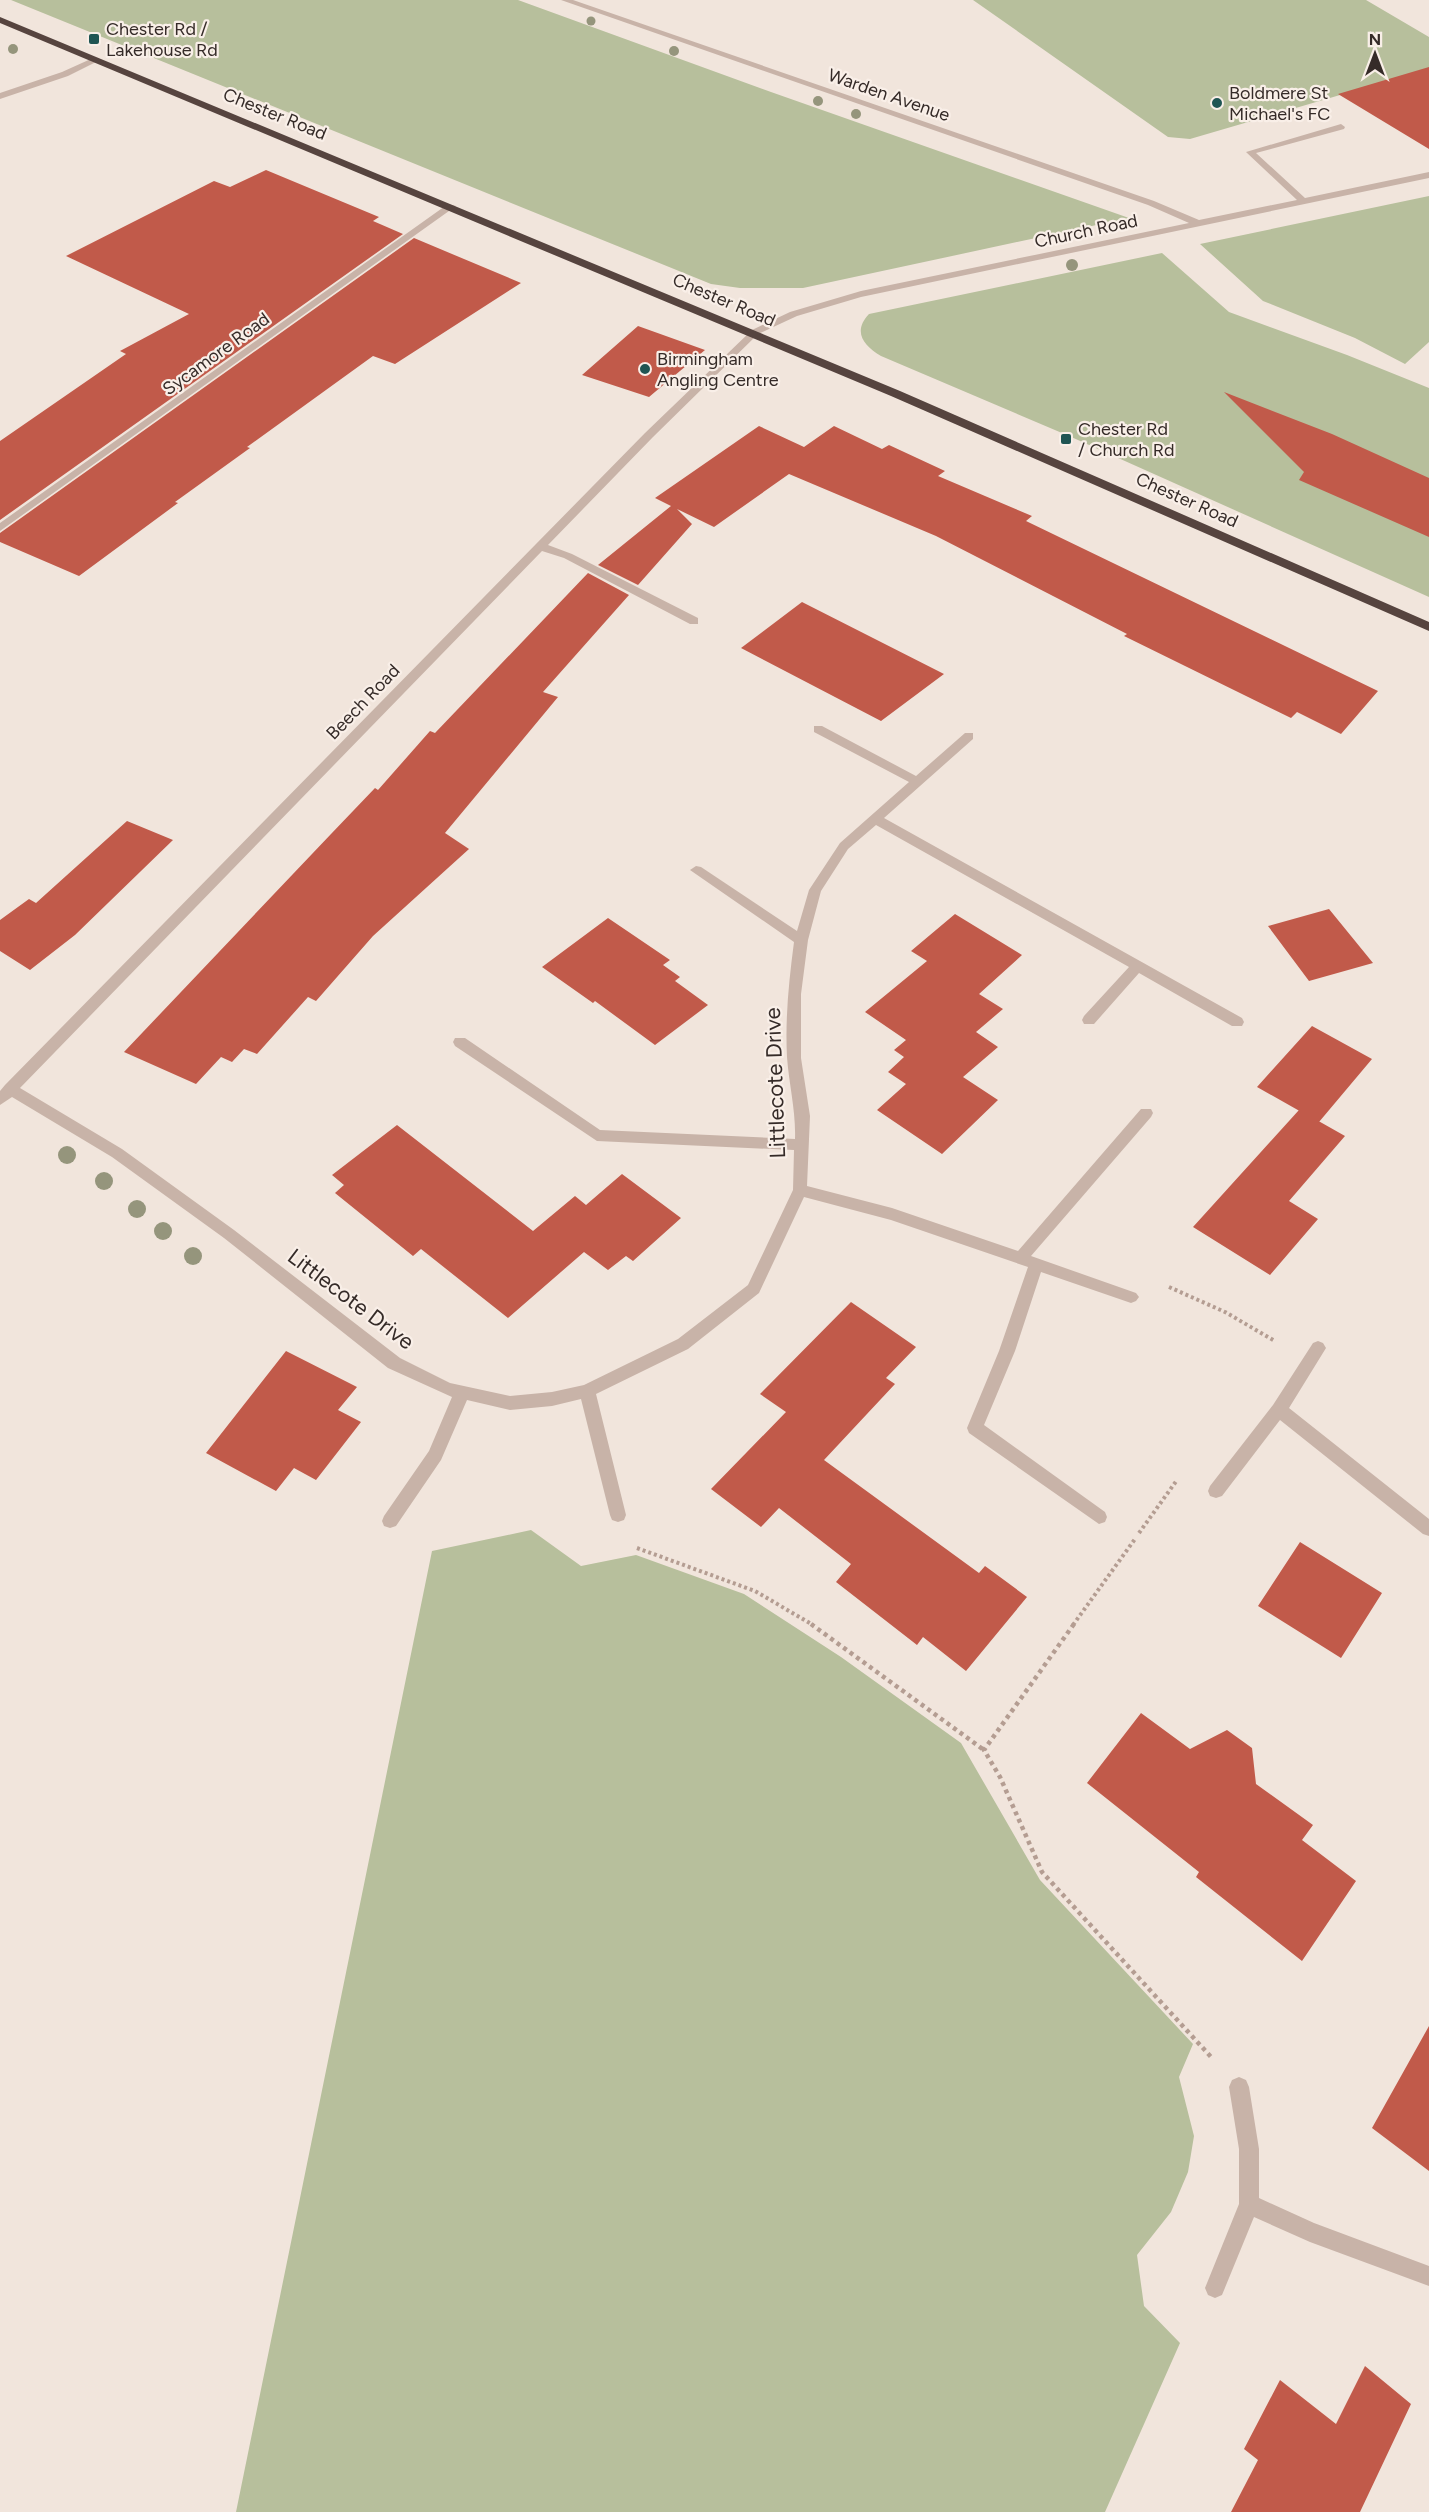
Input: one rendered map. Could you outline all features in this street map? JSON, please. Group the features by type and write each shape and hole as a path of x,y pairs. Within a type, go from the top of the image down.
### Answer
{"highway":[{"name":"Chester Road","path":"0,20 755,332 1047,457 1429,627"}],"street":[{"name":"Warden Avenue","path":"565,0 1151,203 1200,224"},
{"path":"0,96 65,75 96,60"},
{"path":"1304,202 1250,152 1341,127"},
{"name":"Church Road","path":"755,332 774,321 822,304 861,294 1429,175"},
{"name":"Sycamore Road","path":"0,528 451,206"},
{"name":"Beech Road","path":"5,1094 649,435 755,332"},
{"path":"540,546 568,556 694,621"},
{"path":"818,729 918,782"},
{"name":"Littlecote Drive","path":"5,1094 117,1153 229,1234 393,1363 447,1389 510,1403 552,1399 587,1391 683,1344 754,1289 800,1190 803,1116 794,1058 794,994 801,940 815,890 844,846 969,736"},
{"path":"876,819 1238,1022"},
{"path":"696,870 801,940"},
{"path":"1089,1020 1137,967"},
{"path":"460,1042 597,1135 802,1145"},
{"path":"1020,1259 1146,1113"},
{"name":"Littlecote Drive","path":"800,1190 892,1214 1131,1298"},
{"path":"1036,1265 1007,1350 975,1428 1099,1517"},
{"path":"1216,1491 1279,1410 1318,1348"},
{"path":"587,1391 618,1515"},
{"path":"390,1521 435,1455 462,1393"},
{"path":"1279,1410 1429,1529"},
{"path":"1215,2288 1249,2204 1249,2149 1239,2087"},
{"path":"1249,2204 1310,2232 1429,2276"}],"path":[{"path":"1131,1298 1144,1276 1225,1312 1276,1342"},
{"path":"984,1750 1190,1461 1227,1476"},
{"path":"618,1515 628,1545 755,1591 816,1628 984,1750 1000,1777 1042,1872 1239,2087"}],"green space":[{"path":"11,0 518,0 1129,218 803,288 740,288 711,284"},
{"name":"Boldmere St Michael's FC","path":"973,0 1366,0 1429,37 1429,69 1190,139 1168,137"},
{"path":"1429,196 1429,342 1405,364 1355,338 1263,301 1200,244"},
{"path":"1162,253 1229,312 1429,388 1429,597 1069,436 881,356 862,338 861,327 869,314"},
{"path":"531,1530 581,1566 636,1555 744,1594 841,1657 961,1743 1040,1880 1193,2044 1179,2077 1194,2136 1188,2172 1171,2212 1137,2255 1144,2306 1180,2343 1105,2512 236,2512 432,1551"}],"building":[{"path":"1429,67 1429,149 1338,94"},
{"path":"266,170 379,217 373,221 403,234 0,520 0,441 126,354 120,351 189,314 66,256 214,181 230,187"},
{"path":"414,238 521,283 395,364 373,356 247,447 250,448 79,576 0,542 0,533"},
{"name":"Birmingham Angling Centre","path":"638,326 705,350 649,397 582,375"},
{"path":"1224,392 1332,434 1429,478 1429,537 1299,480 1304,472"},
{"path":"759,426 804,447 834,426 882,449 889,445 945,471 938,476 1032,516 1026,521 1378,691 1341,734 1297,712 1291,718 1124,636 1127,634 936,536 789,474 714,527 677,509 692,524 638,585 598,565 671,506 655,498"},
{"path":"588,573 629,595 543,692 558,697 445,833 469,849 373,936 316,1001 308,997 257,1054 244,1049 232,1062 221,1057 196,1084 124,1052 375,788 378,790 430,731 435,733"},
{"path":"802,602 944,674 881,721 741,648"},
{"path":"127,821 173,840 75,935 30,970 0,951 0,920 29,899 36,903"},
{"path":"1329,909 1373,963 1309,981 1268,926"},
{"path":"955,914 1022,955 979,994 1003,1009 976,1032 998,1047 963,1077 998,1100 942,1154 877,1110 906,1084 888,1072 904,1057 894,1050 906,1040 865,1012 927,961 911,951"},
{"path":"608,918 670,960 663,965 680,977 675,981 708,1005 655,1045 595,1001 593,1003 542,967"},
{"path":"1312,1026 1372,1059 1319,1122 1257,1087"},
{"path":"1299,1110 1345,1136 1289,1201 1318,1219 1270,1275 1193,1227"},
{"path":"397,1125 533,1231 575,1196 586,1205 622,1174 681,1218 633,1261 626,1256 608,1270 584,1252 508,1318 421,1249 413,1256 335,1193 344,1185 332,1175"},
{"path":"851,1302 916,1347 886,1378 895,1384 824,1460 979,1573 985,1566 1027,1597 966,1671 923,1637 917,1645 836,1582 851,1564 779,1508 761,1527 711,1489 786,1412 760,1394"},
{"path":"286,1351 357,1387 338,1410 361,1422 316,1480 294,1468 276,1491 206,1453"},
{"path":"1300,1542 1382,1593 1341,1658 1258,1606"},
{"path":"1141,1713 1190,1749 1227,1730 1252,1748 1256,1784 1313,1825 1302,1840 1356,1881 1302,1961 1196,1877 1199,1872 1087,1783"},
{"path":"1429,2026 1429,2171 1372,2128"},
{"path":"1365,2366 1411,2404 1360,2512 1231,2512 1258,2460 1244,2449 1280,2380 1336,2424"}],"place":[{"name":"Chester Rd / Lakehouse Rd","path":"94,39"},
{"name":"Boldmere St Michael's FC","path":"1217,103"},
{"name":"Birmingham Angling Centre","path":"645,369"},
{"name":"Chester Rd / Church Rd","path":"1066,439"}]}
